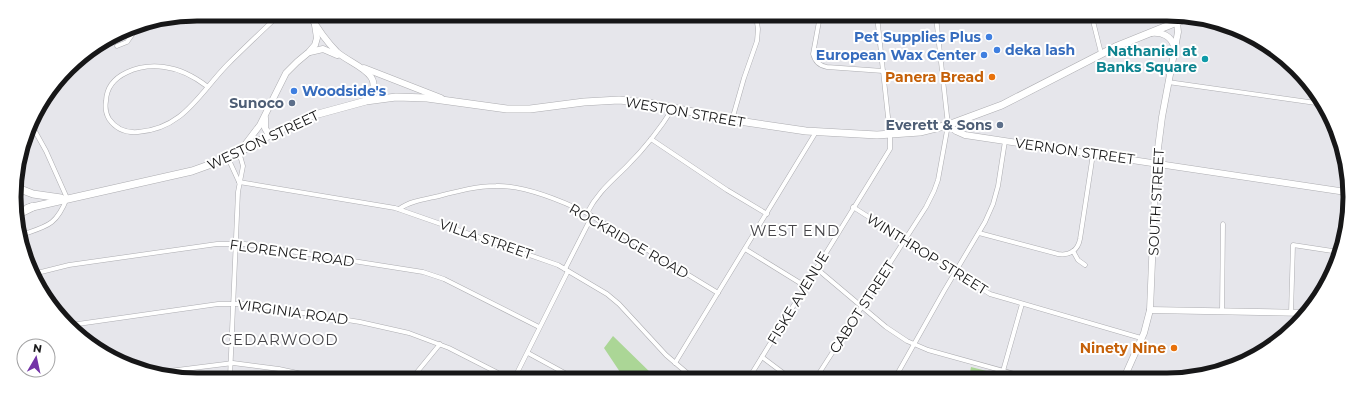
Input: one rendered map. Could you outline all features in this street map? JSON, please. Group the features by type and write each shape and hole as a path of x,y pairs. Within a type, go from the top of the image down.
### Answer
{"highway":[{"path":"21,211 32,208"}],"main road":[{"name":"WESTON STREET","path":"32,208 67,198 178,175 202,168 228,158 297,121 316,114 366,101 408,97 427,98 491,108 516,110 613,100 649,103 732,120 816,132 857,135 890,135 920,132 948,126 1007,103 1101,53 1180,21"},
{"name":"WESTON STREET","path":"21,189 38,195 67,198"}],"street":[{"path":"208,87 192,76 177,70 160,67 140,68 124,74 112,83 106,96 106,112 112,122 118,128 125,131 138,132 165,126 184,114 195,103 231,61 273,21"},
{"path":"313,21 330,45 347,60"},
{"path":"732,120 756,43 758,30 757,21"},
{"path":"819,21 813,54 814,59 820,65 827,67 883,71"},
{"name":"FISKE AVENUE","path":"752,373 890,149 890,135 878,21"},
{"name":"CABOT STREET","path":"819,373 926,207 936,188 948,126 936,21"},
{"path":"1093,21 1101,53"},
{"name":"SOUTH STREET","path":"1126,373 1148,320 1150,310 1156,164 1160,128 1178,32 1177,22"},
{"path":"230,373 239,182 242,176 242,166 239,152 253,135 286,73 314,47 317,40 315,25"},
{"path":"1150,33 1157,32 1168,36 1173,42 1174,50"},
{"path":"117,46 127,42 133,33"},
{"path":"309,52 320,49 326,50 366,71 372,80 372,90 366,101"},
{"path":"358,66 435,96 456,102"},
{"path":"1168,82 1315,103"},
{"path":"587,213 599,193 628,165 651,139 673,108"},
{"path":"267,111 264,126 269,135"},
{"name":"VERNON STREET","path":"948,126 963,134 1343,192"},
{"path":"25,234 45,227 53,222 60,215 67,198 46,151 34,130"},
{"path":"675,363 816,132"},
{"path":"651,139 727,190 767,214"},
{"path":"898,373 990,212 996,196 1006,141"},
{"path":"979,233 1060,255 1068,254 1074,251 1078,246 1080,239 1093,154"},
{"path":"228,158 239,182"},
{"name":"VILLA STREET","path":"239,182 399,209 550,262 567,270 607,294 619,304 660,348 687,373"},
{"name":"ROCKRIDGE ROAD","path":"399,209 411,203 480,187 511,186 564,203 587,213 718,293"},
{"name":"WINTHROP STREET","path":"853,207 990,294 1141,338"},
{"path":"517,373 592,216"},
{"path":"1222,311 1224,224"},
{"name":"FLORENCE ROAD","path":"38,273 80,264 217,244 250,244 423,272 444,279 540,327"},
{"path":"1296,316 1293,246 1335,251"},
{"path":"745,249 805,286"},
{"path":"1074,251 1078,260 1085,265"},
{"path":"816,268 893,332 914,344 1010,373"},
{"name":"VIRGINIA ROAD","path":"76,324 233,303 274,308 409,332 440,344 498,373"},
{"path":"1003,371 1022,304"},
{"path":"1150,310 1299,313"},
{"path":"416,373 440,344"},
{"path":"528,352 565,373"},
{"path":"762,357 783,373"},
{"path":"171,371 230,363 268,367 297,373"}],"green space":[{"path":"613,336 651,373 621,373 604,348"},
{"path":"971,367 994,373 970,373"}],"place":[{"name":"Pet Supplies Plus","path":"989,37"},
{"name":"deka lash","path":"997,50"},
{"name":"European Wax Center","path":"984,55"},
{"name":"Nathaniel at Banks Square","path":"1205,59"},
{"name":"Panera Bread","path":"992,77"},
{"name":"Woodside's","path":"294,91"},
{"name":"Sunoco","path":"292,103"},
{"name":"Everett & Sons","path":"1000,125"},
{"name":"Ninety Nine","path":"1174,348"}],"district":[{"name":"WEST END","path":"795,231"},
{"name":"CEDARWOOD","path":"280,340"}]}
